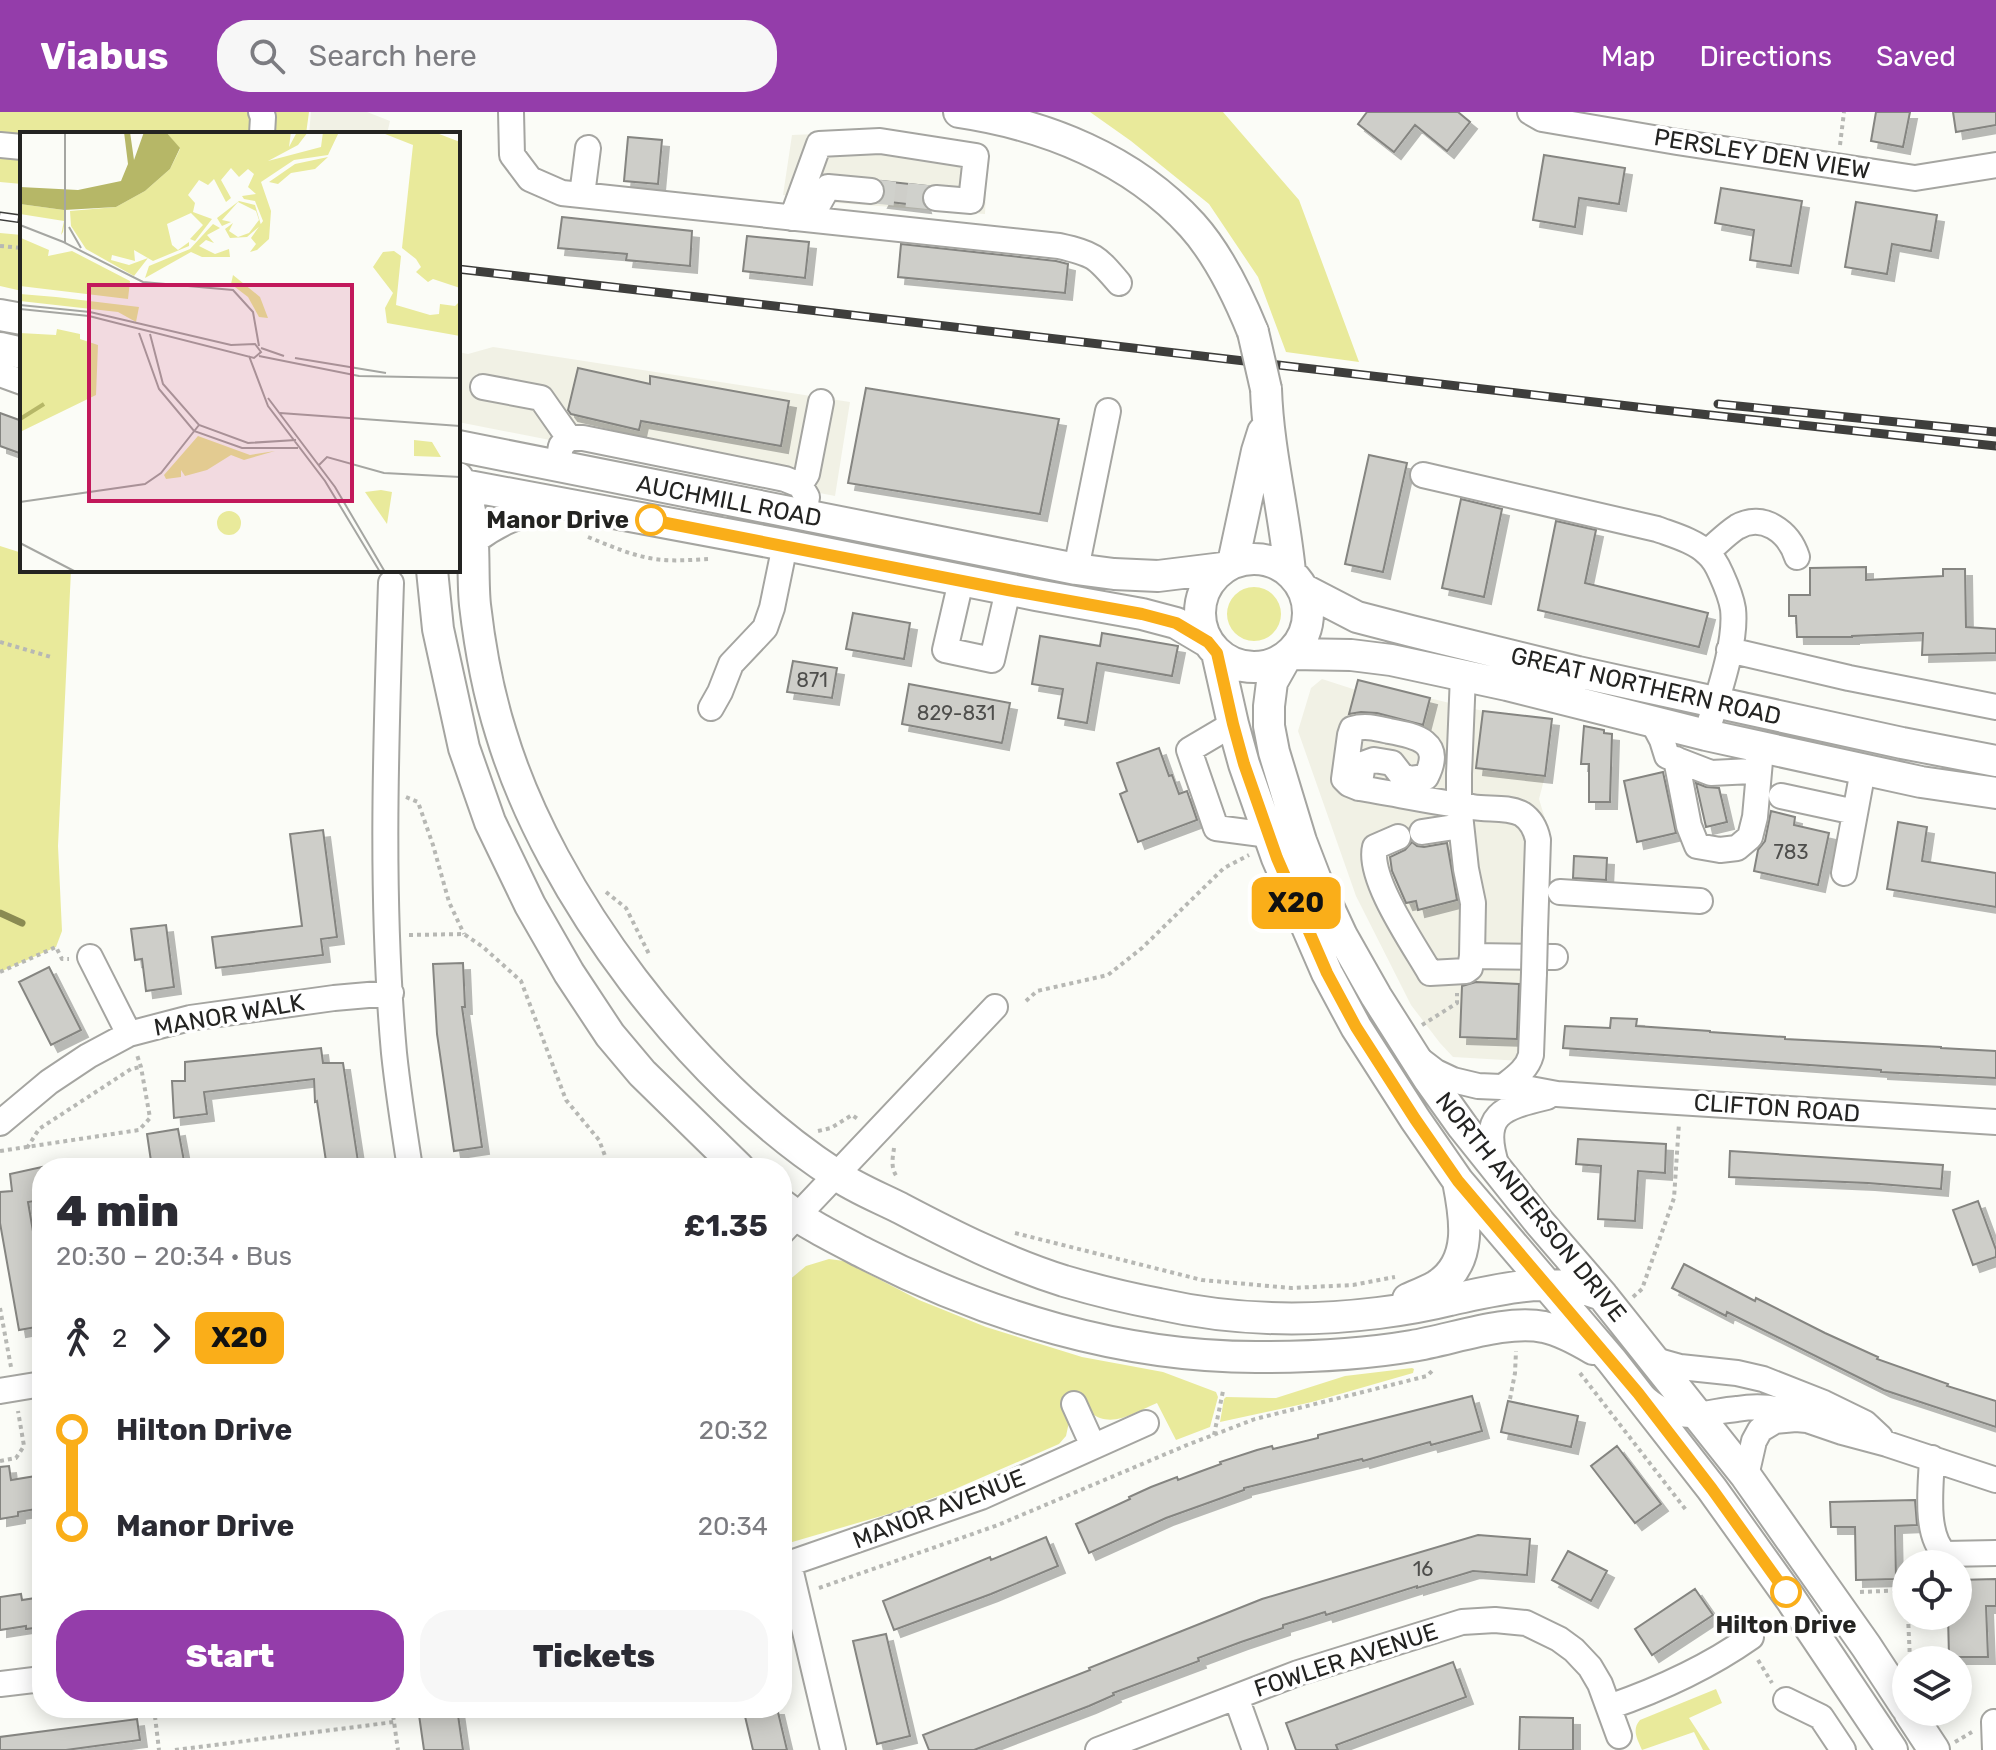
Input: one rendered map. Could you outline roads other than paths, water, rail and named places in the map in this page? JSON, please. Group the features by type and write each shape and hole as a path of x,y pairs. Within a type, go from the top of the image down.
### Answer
{"main road":[{"path":"460,483 1142,614 1176,623 1232,663 1250,668 1268,666 1288,656 1302,640 1308,624 1308,606 1297,580 1287,540 1267,419 1266,389 1253,332 1208,246 1193,226 1150,188 1092,151 1021,124 959,112"},
{"path":"0,315 20,319"},
{"path":"0,348 20,353"},
{"path":"1212,648 1199,619 1201,599 1209,582 1228,565 1267,419"},
{"name":"AUCHMILL ROAD","path":"460,446 1076,569"},
{"path":"460,483 469,508 475,605 491,696 524,796 559,865 623,966 681,1039 751,1109 836,1175 977,1247 1063,1281 1163,1305 1242,1316 1302,1318 1381,1313 1512,1287 1572,1285 1602,1295"},
{"path":"473,539 507,517 552,503"},
{"path":"1076,569 1158,576 1263,559 1277,564 1297,580"},
{"path":"432,572 438,629 464,748 490,822 530,905 569,973 610,1035 642,1073 729,1158"},
{"name":"GREAT NORTHERN ROAD","path":"1297,580 1357,617 1397,628 1578,672 1996,761"},
{"name":"NORTH ANDERSON DRIVE","path":"1212,648 1251,784 1261,844 1295,901 1327,973 1356,1027 1458,1181 1612,1361 1721,1501 1892,1750"},
{"name":"GREAT NORTHERN ROAD","path":"1288,656 1351,655 1391,660 1507,685 1706,735 1763,754 1996,793"},
{"name":"NORTH ANDERSON DRIVE","path":"1288,656 1272,682 1269,726 1274,752 1316,880 1342,936 1376,996 1414,1041 1446,1105 1746,1476 1892,1686"},
{"path":"1381,1313 1438,1285 1454,1267 1465,1237 1458,1181"},
{"path":"792,1220 975,1302 1098,1339 1186,1354 1261,1357 1411,1346 1525,1326 1560,1332 1612,1361"},
{"name":"NORTH ANDERSON DRIVE","path":"1924,1726 1944,1747"}],"street":[{"path":"261,112 262,132"},
{"path":"511,112 512,155 530,179 562,193 1059,246 1083,251 1098,259 1119,283"},
{"name":"PERSLEY DEN VIEW","path":"1530,112 1542,119 1915,178 1996,165"},
{"path":"801,218 819,144 880,141 976,156 971,201 936,198"},
{"path":"0,145 20,147"},
{"path":"582,195 588,148"},
{"path":"801,218 828,187 871,191"},
{"path":"0,374 20,381"},
{"path":"483,387 541,398 569,438"},
{"path":"800,485 807,474 821,402"},
{"path":"1076,569 1108,411"},
{"path":"557,467 561,446 569,438 583,438 785,479 800,485 807,497 804,516"},
{"path":"1423,475 1657,529 1707,552 1719,569 1731,600 1733,630 1706,735"},
{"path":"1707,552 1740,525 1754,522 1771,525 1786,535 1797,557"},
{"path":"711,708 731,664 765,628 785,545"},
{"path":"961,581 945,650 992,660 1008,590"},
{"path":"391,583 385,795 388,935 394,1051 409,1158"},
{"path":"1729,650 1996,707"},
{"path":"1463,675 1459,774 1460,815 1473,903 1470,968 1466,971 1430,973 1379,883 1373,853 1375,847 1460,815 1518,812 1536,831 1539,851 1531,1055 1523,1070 1503,1087"},
{"path":"1653,723 1667,756 1711,773 1752,771 1763,754"},
{"path":"1233,724 1189,750 1216,828 1261,844"},
{"path":"1676,759 1689,826 1697,846 1720,850 1737,848 1750,837 1763,754"},
{"path":"1844,873 1863,770"},
{"path":"1359,788 1460,815"},
{"path":"1781,796 1855,812"},
{"path":"1560,892 1700,901"},
{"path":"1472,956 1555,957"},
{"path":"90,957 129,1034"},
{"name":"MANOR WALK","path":"0,1123 49,1082 129,1034 190,1018 391,993"},
{"path":"792,1214 836,1175 995,1007"},
{"name":"CLIFTON ROAD","path":"1414,1041 1436,1072 1478,1086 1996,1123"},
{"name":"CLIFTON ROAD","path":"1499,1173 1490,1147 1492,1130 1499,1116 1503,1111 1526,1102 1557,1094"},
{"path":"1655,1360 1680,1367 1737,1373 1791,1389 1865,1423 1887,1444"},
{"path":"0,1391 32,1386"},
{"path":"1638,1393 1667,1411 1698,1416 1737,1408 1774,1408 1996,1480"},
{"path":"1074,1404 1093,1446"},
{"path":"1746,1476 1754,1441 1760,1430 1775,1421 1807,1420"},
{"name":"MANOR AVENUE","path":"792,1563 981,1497 1146,1423"},
{"path":"1932,1458 1930,1517 1938,1547 1945,1554 1996,1553"},
{"path":"792,1583 833,1750"},
{"name":"FOWLER AVENUE","path":"1098,1750 1298,1673 1462,1622 1495,1620 1526,1623 1559,1639 1590,1667 1609,1707"},
{"path":"1619,1736 1609,1707 1685,1678 1724,1656 1754,1647"},
{"path":"0,1684 32,1680"},
{"path":"1236,1697 1255,1750"},
{"path":"1786,1700 1821,1717 1843,1750"},
{"path":"1994,1722 1995,1750"}],"waterway":[{"path":"0,913 22,923"}],"tunnel":[{"path":"871,191 936,198"}],"railway":[{"path":"0,216 20,219"},
{"path":"460,269 1996,446"},
{"path":"1718,404 1996,432"}],"place":[{"name":"Manor Drive","path":"651,520"},
{"name":"Hilton Drive","path":"1786,1592"}]}
